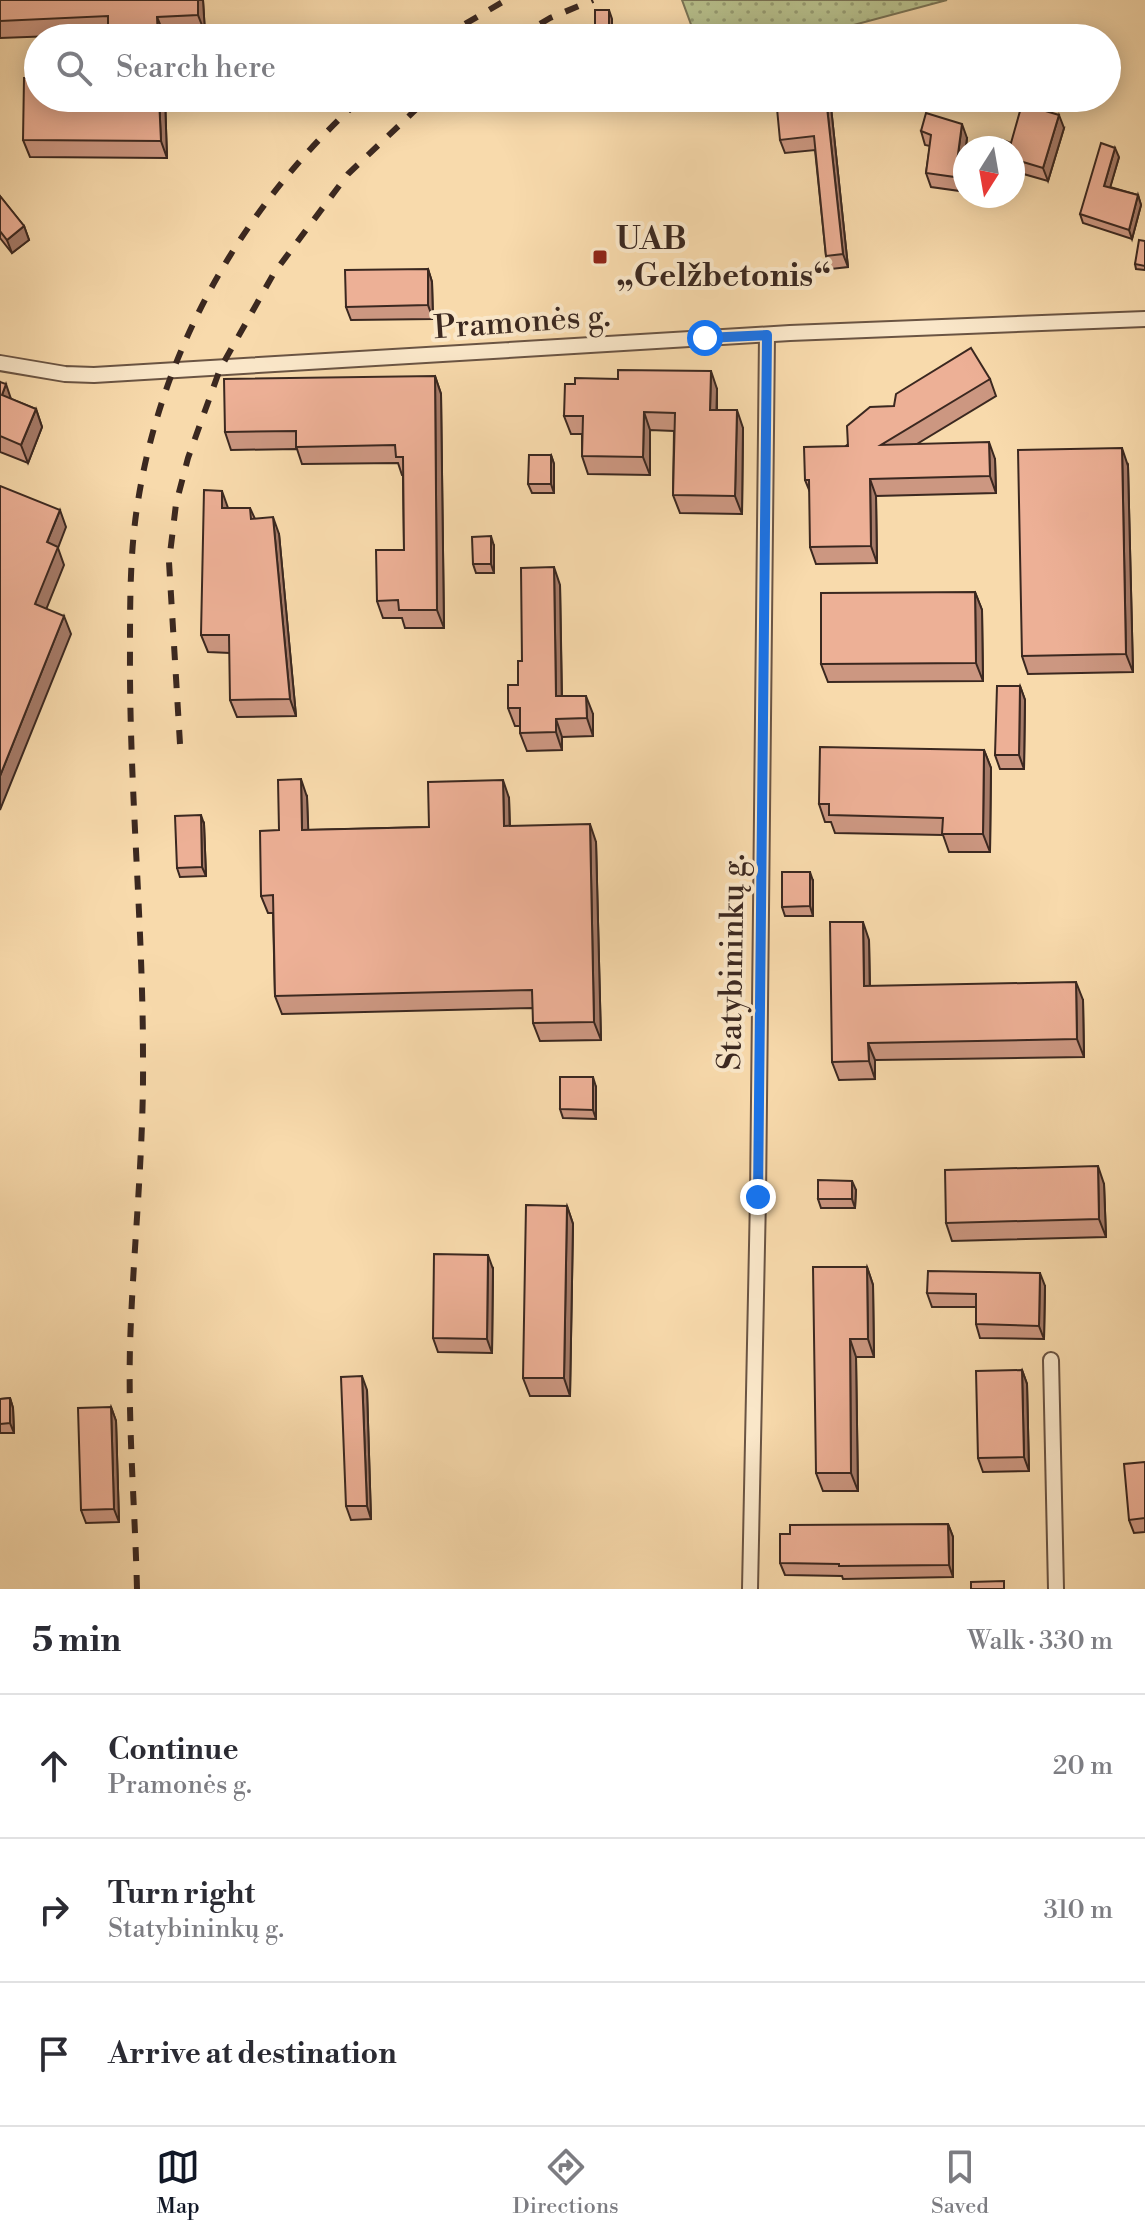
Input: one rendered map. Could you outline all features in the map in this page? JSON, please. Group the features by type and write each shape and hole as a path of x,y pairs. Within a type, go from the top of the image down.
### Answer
{"street":[{"name":"Pramonės g.","path":"0,363 65,374 94,375 767,335 1145,319"},
{"name":"Statybininkų g.","path":"750,1589 758,1197 767,335"},
{"path":"1051,1360 1056,1589"}],"green space":[{"path":"682,0 947,0 857,24 691,24"}],"building":[{"path":"0,0 198,0 198,15 157,17 157,24 108,24 108,16 0,21"},
{"path":"595,10 609,10 609,24 595,24"},
{"path":"24,78 24,112 160,112 161,141 23,140"},
{"path":"777,112 828,112 843,254 826,256 814,136 780,140"},
{"path":"1020,112 1059,115 1043,168 1025,163 1025,136 1013,136"},
{"path":"926,113 962,124 960,136 953,136 953,177 926,173 931,135 921,131"},
{"path":"1101,143 1115,148 1104,186 1138,195 1129,230 1080,214"},
{"path":"0,196 24,226 7,240 0,231"},
{"path":"1139,240 1145,241 1145,266 1135,264"},
{"path":"428,269 428,305 346,307 345,270"},
{"path":"971,348 990,379 881,445 989,442 990,476 870,479 871,546 810,547 809,480 805,480 804,447 848,446 847,426 870,407 894,406 896,394"},
{"path":"618,370 711,371 710,410 737,410 735,496 673,495 675,413 644,412 643,457 582,456 583,416 564,416 565,384 575,384 575,378 618,379"},
{"path":"435,376 437,610 399,610 398,600 377,601 376,550 404,550 403,457 396,457 395,445 296,447 296,431 225,432 224,379"},
{"path":"0,382 6,384 2,395 36,409 21,445 0,436"},
{"path":"1122,448 1126,654 1022,656 1018,450"},
{"path":"529,455 551,455 551,484 528,484"},
{"path":"0,486 60,510 47,542 58,547 35,604 64,616 0,776"},
{"path":"204,490 222,491 222,508 250,508 251,519 273,517 290,699 230,700 229,635 201,635"},
{"path":"491,536 491,564 473,564 472,537"},
{"path":"554,567 556,696 586,696 587,718 556,719 556,732 520,733 520,708 508,708 508,685 518,685 518,661 522,661 521,568"},
{"path":"975,592 976,663 821,664 821,593"},
{"path":"997,686 1020,686 1019,755 995,755"},
{"path":"820,747 984,750 983,834 942,834 943,818 829,815 829,804 819,804"},
{"path":"301,779 302,830 429,827 428,782 503,780 504,826 590,824 594,1022 533,1023 532,990 275,996 273,895 261,896 260,831 279,830 278,780"},
{"path":"201,815 202,867 177,868 175,816"},
{"path":"782,872 810,872 810,906 782,907"},
{"path":"830,922 863,922 864,986 1076,982 1077,1039 868,1043 869,1061 832,1062"},
{"path":"560,1077 593,1077 593,1110 560,1109"},
{"path":"1098,1166 1099,1219 946,1223 945,1170"},
{"path":"818,1180 852,1181 852,1199 818,1199"},
{"path":"526,1205 567,1206 564,1378 523,1378"},
{"path":"434,1254 488,1255 487,1339 433,1338"},
{"path":"813,1267 867,1267 868,1339 850,1339 851,1473 816,1473"},
{"path":"928,1271 1040,1273 1039,1326 976,1324 976,1294 927,1293"},
{"path":"1022,1370 1024,1457 978,1458 976,1371"},
{"path":"362,1376 367,1506 346,1506 341,1377"},
{"path":"10,1398 10,1423 0,1424 0,1399"},
{"path":"111,1407 114,1509 81,1510 78,1408"},
{"path":"1145,1462 1145,1518 1129,1520 1124,1464"},
{"path":"948,1524 949,1565 780,1563 780,1534 790,1534 790,1525"},
{"path":"1004,1581 1004,1589 971,1589 971,1582"}],"railway":[{"path":"465,24 506,0"},
{"path":"540,24 593,0"},
{"path":"137,1589 130,1376 143,1057 130,700 135,519 150,443 167,387 189,333 216,280 281,183 348,112"},
{"path":"180,744 169,562 176,504 188,458 220,369 274,273 348,174 413,112"}],"place":[{"name":"UAB „Gelžbetonis“","path":"600,257"}],"route":[{"path":"705,338 767,335 758,1197"}]}
